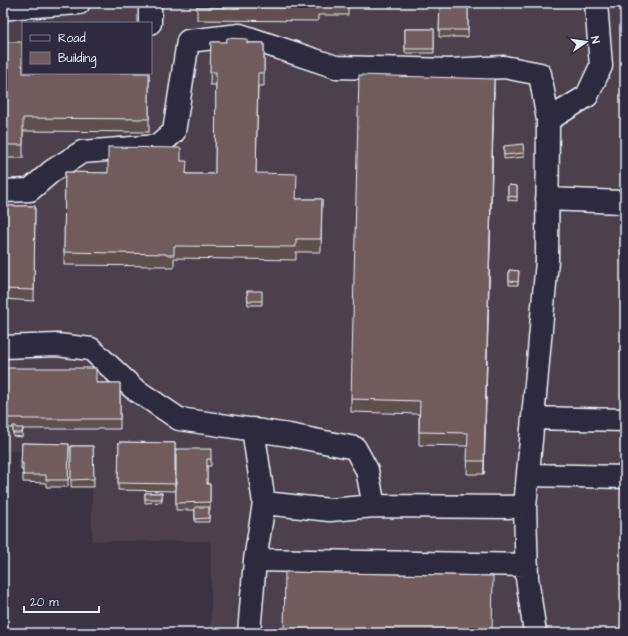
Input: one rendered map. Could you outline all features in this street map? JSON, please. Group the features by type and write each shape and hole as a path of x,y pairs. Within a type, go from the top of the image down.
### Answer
{"lane":[{"path":"17,10 79,3"},
{"path":"150,3 150,22"},
{"path":"548,120 587,96 601,66 596,3"},
{"path":"3,191 30,190 52,171 82,152 158,146 174,132 188,41 240,35 336,68 450,70 504,67 540,74 548,120 547,261 525,507 527,578 535,633"},
{"path":"547,199 621,202"},
{"path":"3,347 57,345 91,349 133,388 179,419 253,429 355,448 367,470 374,506"},
{"path":"533,418 625,420"},
{"path":"249,633 255,560 264,503 253,429"},
{"path":"528,475 625,477"},
{"path":"264,503 330,510 374,506 525,507"},
{"path":"255,560 527,565"}],"shaded area":[{"path":"3,3 625,3 625,633 211,633 211,541 92,541 92,451 3,451"}],"building":[{"path":"197,3 318,3 318,8 197,7"},
{"path":"440,3 468,3 468,30 439,30"},
{"path":"405,29 434,29 434,49 405,49"},
{"path":"227,38 247,39 247,43 264,43 264,73 258,73 256,173 297,174 296,199 322,199 321,239 296,239 296,247 174,246 174,255 64,252 65,172 108,173 108,147 181,148 181,161 187,161 186,174 215,174 216,72 210,72 211,42 226,42"},
{"path":"3,42 22,42 22,74 149,74 149,119 23,118 23,145 3,145"},
{"path":"359,75 494,79 484,461 467,461 468,433 419,432 420,401 351,399"},
{"path":"523,144 524,153 504,155 504,146"},
{"path":"3,150 5,150 5,159 3,158"},
{"path":"508,185 517,186 517,197 508,196"},
{"path":"3,206 35,206 34,290 3,289"},
{"path":"509,270 519,271 518,282 509,281"},
{"path":"247,291 262,291 262,301 248,301"},
{"path":"3,368 96,368 96,383 120,383 120,419 3,418"},
{"path":"13,426 16,426 16,428 23,428 22,433 13,433"},
{"path":"119,442 175,443 175,484 118,483"},
{"path":"22,443 69,444 68,480 46,480 46,475 23,475 23,463 21,463"},
{"path":"71,446 93,446 94,479 71,480"},
{"path":"176,449 211,449 211,459 207,459 207,484 210,484 210,502 176,503"},
{"path":"145,493 162,493 162,499 145,499"},
{"path":"195,507 209,507 209,518 195,519"},
{"path":"285,572 493,576 492,633 284,633"}]}
